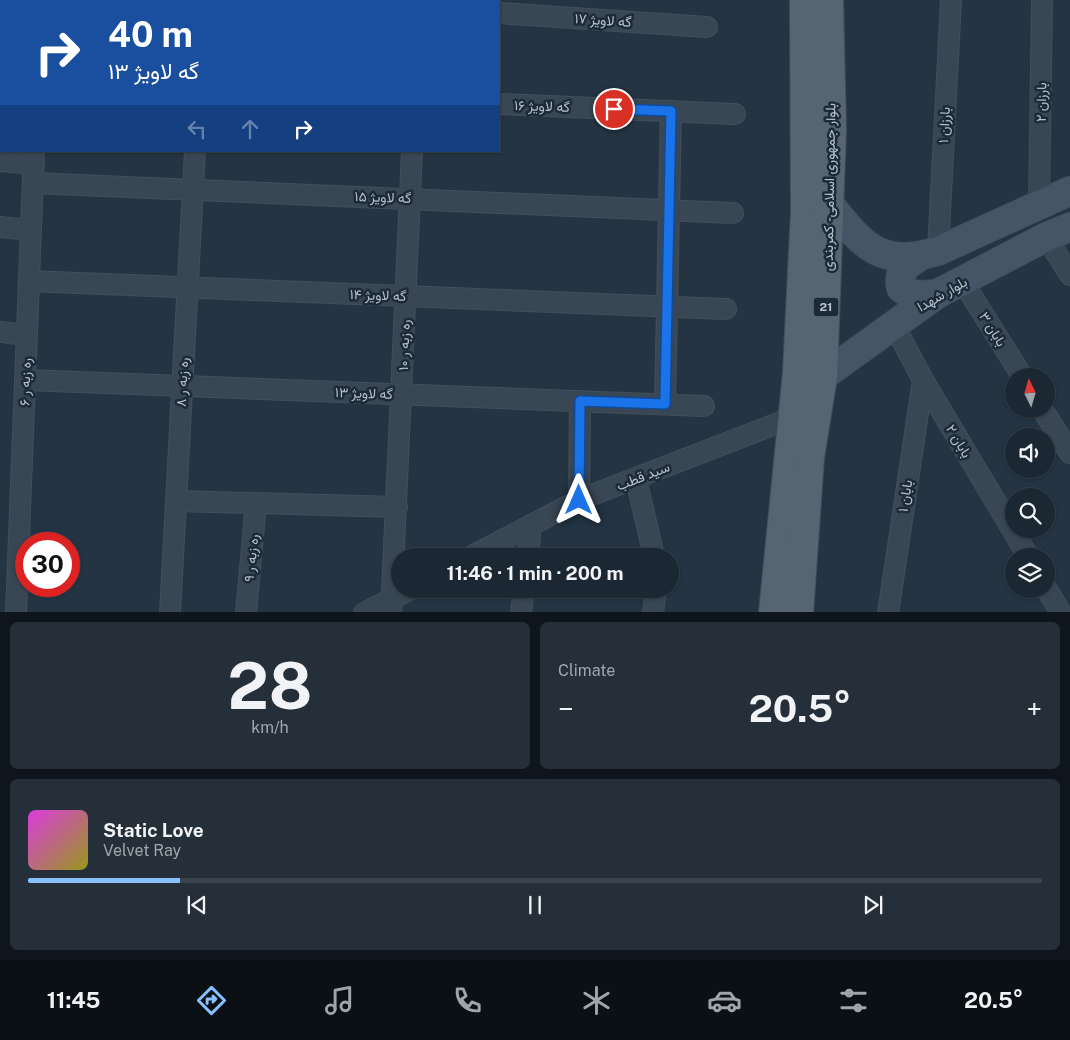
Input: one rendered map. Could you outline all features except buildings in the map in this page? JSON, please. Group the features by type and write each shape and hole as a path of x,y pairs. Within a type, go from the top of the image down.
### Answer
{"main road":[{"name":"بلوار جمهوری اسلامی - کمربندی","path":"799,612 799,457 791,418 797,373 805,212 804,0"},
{"name":"بلوار جمهوری اسلامی - کمربندی","path":"773,612 799,457 823,376 832,130 829,0"},
{"path":"937,294 914,295 907,293 901,288 900,275 905,266 1070,191"},
{"path":"830,205 850,230 874,251 890,256 929,254"},
{"name":"بلوار شهدا","path":"823,376 937,294 1058,232"},
{"path":"797,373 823,376"}],"street":[{"name":"بارزان ۱","path":"929,254 951,0"},
{"name":"بارزان ۲","path":"1039,205 1042,0"},
{"name":"گه لاویژ ۱۷","path":"510,9 708,27"},
{"name":"۱۶ گه لاویژ","path":"500,104 735,114"},
{"path":"665,404 671,111"},
{"name":"۸ ره زبه ر","path":"170,612 195,152"},
{"name":"ره زبه ر ۱۰","path":"398,600 397,507 412,152"},
{"name":"گه لاویژ ۱۵","path":"0,161 193,189 733,213"},
{"name":"ره زبه ر ۶","path":"16,612 34,166"},
{"path":"0,227 31,230"},
{"path":"1058,232 1070,275"},
{"name":"گه لاویژ ۱۴","path":"29,281 726,309"},
{"name":"بابان ۳","path":"963,282 1017,368"},
{"name":"بابان ۲","path":"894,325 923,380 1023,548"},
{"path":"0,332 27,335"},
{"name":"گه لاویژ ۱۳","path":"25,380 704,406"},
{"name":"بابان ۱","path":"888,612 923,380"},
{"path":"579,500 580,401"},
{"name":"سید قطب","path":"487,548 579,500 791,418"},
{"path":"1048,418 1070,453"},
{"path":"636,479 652,548"},
{"path":"176,502 397,507"},
{"name":"ره زبه ر ۹","path":"246,612 256,504"},
{"path":"529,548 531,525"},
{"path":"522,612 523,598"},
{"path":"653,612 655,598"},
{"path":"1052,598 1061,612"},
{"path":"364,612 398,600"}],"route":[{"path":"579,500 580,401 665,404 671,111 614,109"}]}
